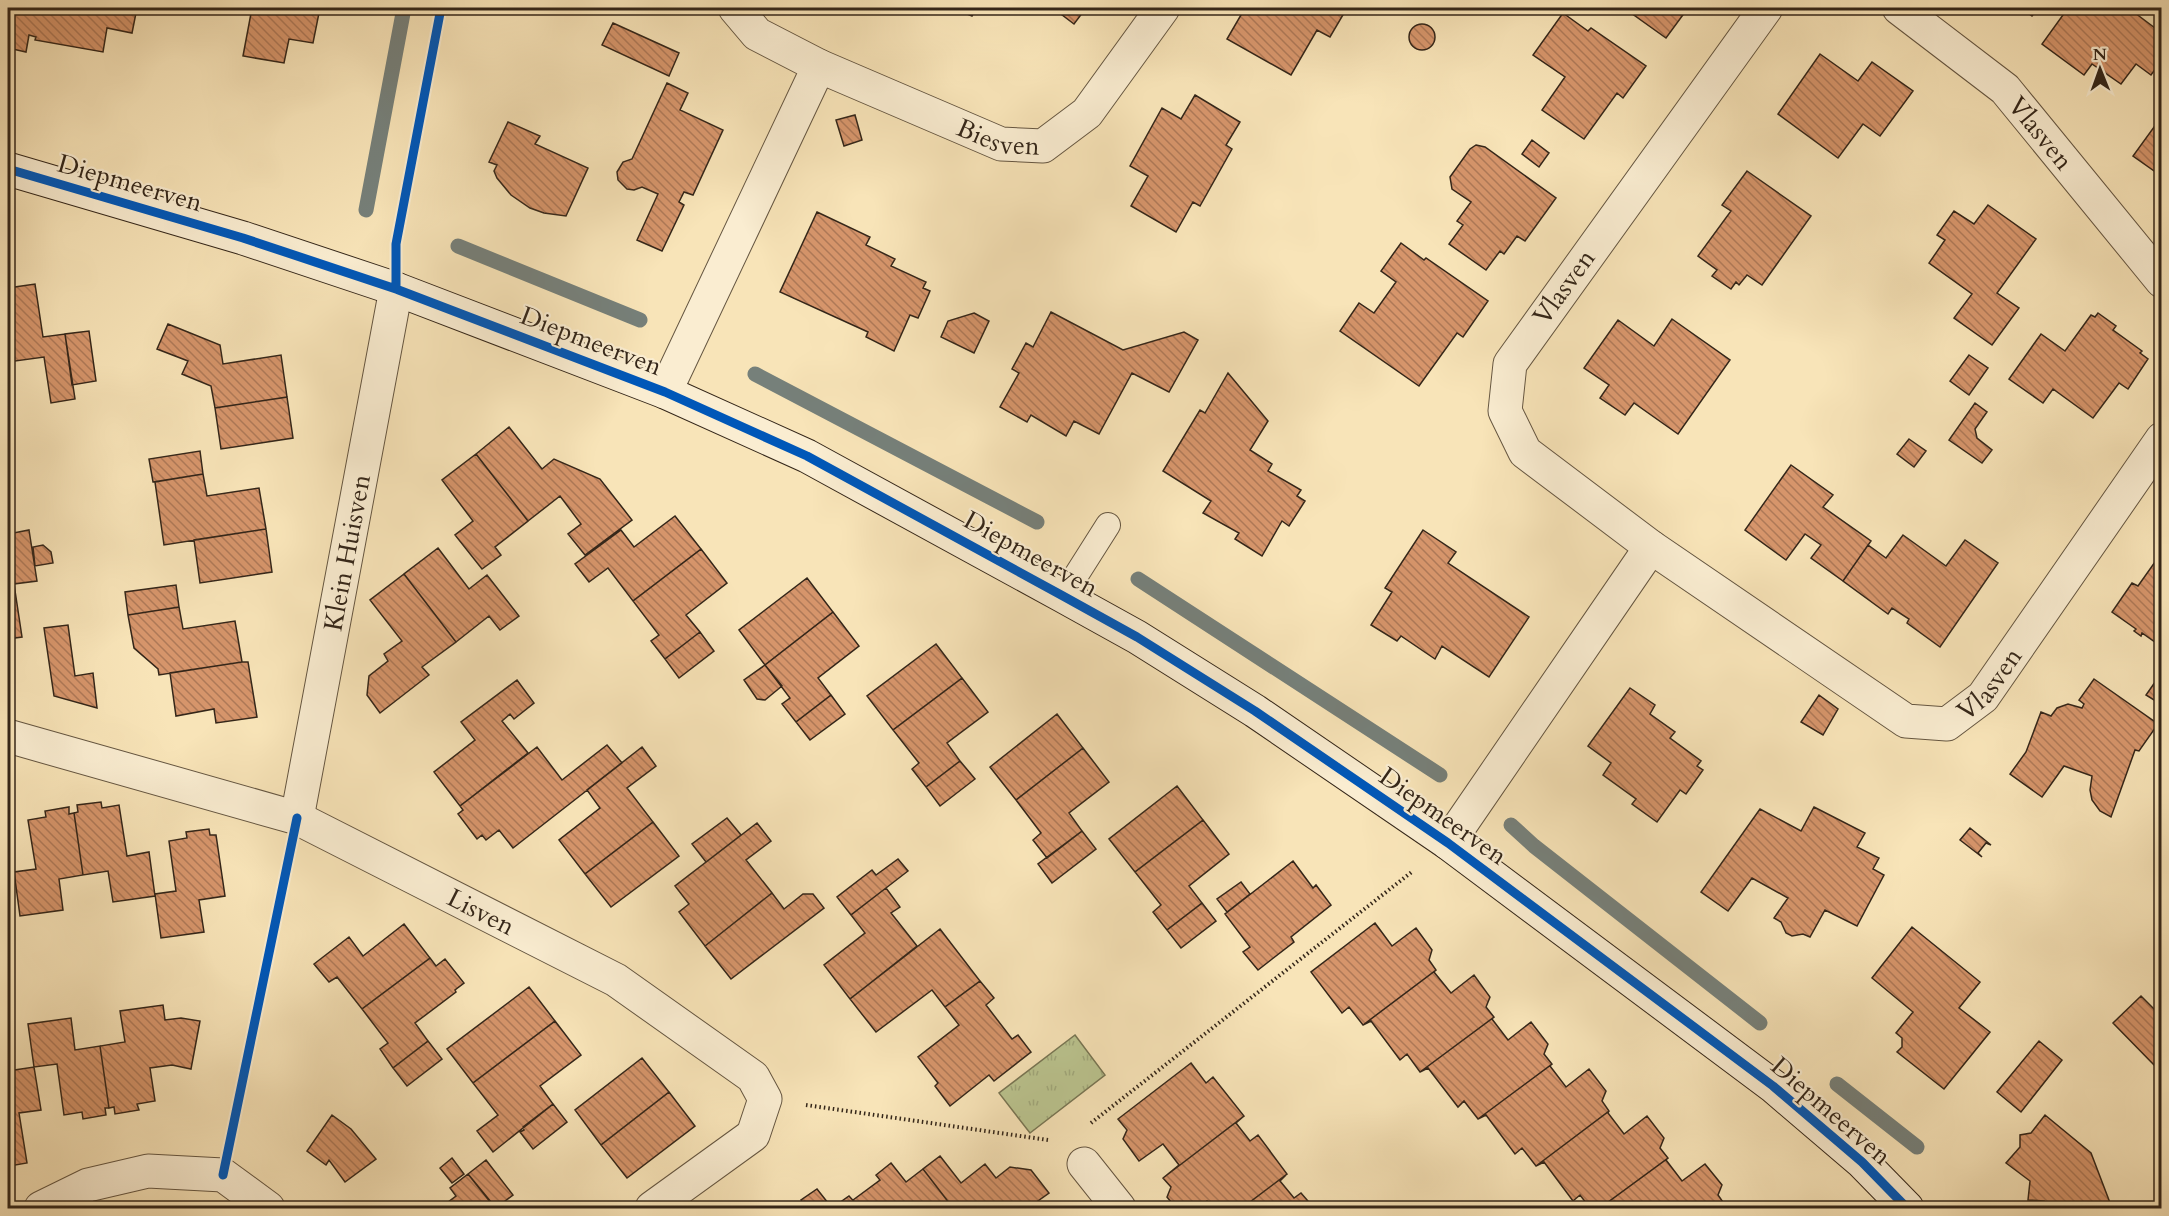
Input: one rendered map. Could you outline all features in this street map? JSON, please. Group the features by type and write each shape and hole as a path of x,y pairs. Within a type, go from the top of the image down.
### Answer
{"street":[{"name":"Biesven","path":"735,8 757,34 819,66 1001,144 1043,146 1087,113 1163,8"},
{"name":"Vlasven","path":"1766,8 1510,363 1506,411 1525,452 1651,547 1906,721 1947,724 1983,697 2162,440"},
{"name":"Vlasven","path":"1899,8 2005,89 2162,281"},
{"path":"665,392 819,66"},
{"name":"Diepmeerven","path":"8,169 243,238 396,288 665,392 807,456 1063,596 1137,637 1255,711 1448,843 1773,1086 1862,1162 1907,1209"},
{"name":"Klein Huisven","path":"297,818 396,288"},
{"path":"1448,843 1651,547"},
{"name":"Lisven","path":"8,736 297,818 616,980 753,1077 765,1098"},
{"path":"652,1209 753,1135 765,1098"},
{"path":"1075,1153 1119,1209"},
{"path":"41,1209 88,1185 148,1171 223,1175 268,1209"}],"lane":[{"path":"1063,596 1108,525"}],"path":[{"path":"765,1098 1075,1153 1448,843"}],"green space":[{"path":"1075,1035 1105,1075 1030,1133 999,1093"}],"building":[{"path":"8,8 137,8 132,33 107,28 103,52 35,40 36,37 29,35 26,52 8,48"},
{"path":"252,8 320,8 313,43 289,39 284,63 243,56"},
{"path":"953,8 976,8 972,16"},
{"path":"1053,8 1086,8 1074,24"},
{"path":"1245,8 1347,8 1330,37 1317,30 1291,75 1227,39"},
{"path":"1624,8 1688,8 1666,38"},
{"path":"2021,8 2038,8 2032,16"},
{"path":"2068,8 2133,8 2131,10 2159,31 2162,27 2162,60 2151,75 2136,64 2121,84 2092,64 2084,75 2042,44"},
{"path":"1563,13 1588,31 1591,28 1646,66 1623,98 1617,93 1584,139 1542,110 1565,77 1533,55"},
{"path":"613,23 679,53 669,76 602,45"},
{"path":"1422,24 1431,28 1435,37 1431,46 1422,50 1413,46 1409,37 1413,28"},
{"path":"1820,54 1858,81 1872,62 1913,91 1880,136 1863,124 1838,158 1778,114"},
{"path":"667,83 688,93 680,110 723,130 693,195 684,192 679,202 684,205 662,251 637,240 658,194 642,187 634,190 627,189 618,180 617,172 623,162 632,159"},
{"path":"1195,95 1240,122 1226,145 1232,149 1200,206 1193,202 1176,232 1131,206 1148,176 1130,166 1162,108 1181,119"},
{"path":"855,115 862,140 844,146 836,120"},
{"path":"2162,116 2162,166 2157,173 2133,156"},
{"path":"508,122 540,136 535,144 588,168 566,216 544,213 530,208 511,195 497,178 494,171 497,165 489,162"},
{"path":"1532,140 1549,153 1539,167 1522,154"},
{"path":"1476,145 1485,147 1556,198 1525,241 1517,236 1504,254 1500,251 1486,270 1449,244 1463,225 1457,221 1471,202 1452,189 1450,177 1470,149"},
{"path":"1747,171 1811,216 1762,285 1747,275 1739,285 1736,282 1731,289 1712,276 1717,270 1698,256 1731,211 1722,205"},
{"path":"1988,205 2036,239 1997,293 2019,308 1992,345 1954,318 1972,294 1929,263 1945,240 1937,235 1954,211 1974,224"},
{"path":"817,212 870,237 866,245 895,259 891,266 926,282 923,288 930,291 918,318 910,315 894,351 866,337 868,332 780,292"},
{"path":"1401,243 1488,301 1463,337 1457,333 1419,386 1340,331 1359,303 1374,313 1396,282 1381,271"},
{"path":"35,284 43,337 65,334 75,399 51,403 44,357 8,362 8,288"},
{"path":"1051,312 1123,350 1184,332 1198,340 1169,392 1132,373 1099,434 1074,421 1066,436 1031,415 1027,422 1000,407 1019,373 1012,369 1026,343 1033,347"},
{"path":"974,313 989,321 974,353 941,337 948,321"},
{"path":"2098,313 2116,326 2113,330 2142,351 2140,353 2148,359 2128,389 2119,383 2093,418 2053,389 2043,403 2009,379 2041,334 2065,351 2091,315 2095,317"},
{"path":"1672,319 1730,360 1678,434 1634,403 1625,415 1600,398 1609,385 1584,368 1618,320 1654,346"},
{"path":"168,324 220,345 223,364 281,355 287,397 215,408 211,386 182,374 188,361 157,349"},
{"path":"89,331 96,381 72,385 65,334"},
{"path":"1969,355 1988,368 1969,395 1950,381"},
{"path":"1228,373 1268,421 1250,450 1272,464 1268,471 1301,490 1297,496 1305,501 1289,526 1282,521 1262,556 1235,539 1239,533 1203,513 1211,501 1163,471 1200,410 1205,413"},
{"path":"287,397 293,438 221,449 215,408"},
{"path":"1975,403 1987,412 1975,429 1977,438 1992,450 1982,463 1949,440"},
{"path":"509,427 542,469 554,459 600,479 632,520 585,555 568,534 581,524 560,496 528,521 476,454"},
{"path":"1909,439 1926,451 1914,467 1897,454"},
{"path":"200,451 203,474 153,482 149,459"},
{"path":"476,454 528,521 495,547 501,555 482,569 455,535 473,521 442,480"},
{"path":"1791,465 1833,495 1823,507 1871,541 1843,581 1811,558 1821,545 1805,534 1786,560 1745,530"},
{"path":"203,474 207,496 259,488 266,529 164,545 155,482"},
{"path":"675,516 701,549 633,601 608,568 589,582 575,564 621,530 634,547"},
{"path":"266,529 272,572 200,583 194,540"},
{"path":"29,530 37,581 14,584 22,637 8,639 8,565 10,565 8,534"},
{"path":"1423,530 1456,552 1448,563 1529,617 1489,677 1442,646 1435,659 1401,636 1397,641 1371,625 1392,592 1385,588"},
{"path":"1903,535 1946,566 1965,540 1998,563 1940,647 1907,623 1909,619 1892,608 1888,614 1843,581 1868,545 1886,558"},
{"path":"43,545 51,552 53,563 35,566 33,547"},
{"path":"438,548 469,589 487,575 519,616 500,630 489,616 456,642 404,574"},
{"path":"701,549 727,583 686,615 700,632 665,659 651,641 659,635 633,601"},
{"path":"2162,552 2162,647 2142,633 2141,636 2134,631 2136,629 2112,612 2132,583 2138,586"},
{"path":"404,574 456,642 422,667 429,675 380,713 367,695 369,676 388,661 384,654 402,641 370,600"},
{"path":"807,578 833,612 765,665 739,630"},
{"path":"176,585 179,607 128,615 125,592"},
{"path":"179,607 183,629 235,621 242,662 159,675 158,669 134,648 128,615"},
{"path":"833,612 859,646 818,678 831,695 796,722 782,704 790,698 765,665"},
{"path":"68,625 75,676 93,673 97,708 54,696 44,628"},
{"path":"700,632 714,651 679,678 665,659"},
{"path":"936,644 962,678 893,730 867,696"},
{"path":"248,662 257,717 216,723 214,709 176,716 170,673"},
{"path":"765,665 782,686 765,700 757,699 744,680"},
{"path":"2160,675 2162,676 2162,705 2146,695"},
{"path":"962,678 988,712 947,743 960,761 926,787 912,769 919,763 893,730"},
{"path":"2094,679 2158,724 2139,751 2135,750 2111,817 2100,811 2092,800 2090,790 2092,776 2064,766 2042,797 2010,774 2026,752 2041,712 2051,716 2057,708 2068,704 2082,708 2084,704 2079,700"},
{"path":"517,680 534,703 514,719 510,714 502,721 528,753 460,806 434,772 475,740 461,722"},
{"path":"1630,688 1655,705 1650,714 1675,732 1670,738 1701,761 1697,766 1703,770 1686,794 1680,790 1657,822 1632,804 1636,799 1603,775 1611,763 1588,746"},
{"path":"831,695 845,714 810,740 796,722"},
{"path":"1819,695 1838,709 1823,735 1801,722"},
{"path":"1057,714 1083,748 1016,800 990,767"},
{"path":"607,745 622,763 513,848 499,830 486,840 482,835 477,839 458,814 463,810 460,806 537,747 562,780"},
{"path":"642,747 656,766 627,788 653,822 585,874 559,840 600,808 587,790"},
{"path":"1083,748 1109,782 1069,813 1082,831 1047,858 1033,840 1041,833 1016,800"},
{"path":"960,761 975,779 940,806 926,787"},
{"path":"1177,786 1203,820 1135,872 1109,839"},
{"path":"101,802 102,808 119,805 127,856 149,852 155,896 113,902 108,871 83,875 74,813 78,812 77,805"},
{"path":"69,807 69,814 74,813 83,875 59,879 63,910 20,916 14,872 36,869 28,820 46,817 45,811"},
{"path":"1814,807 1865,833 1857,847 1879,858 1873,869 1884,875 1857,926 1825,910 1810,937 1803,934 1792,936 1786,933 1781,922 1774,918 1788,898 1752,878 1728,911 1701,892 1760,809 1801,831"},
{"path":"727,818 741,835 706,862 692,844"},
{"path":"1203,820 1229,854 1189,886 1202,903 1167,930 1153,912 1161,905 1135,872"},
{"path":"653,822 679,856 611,907 585,874"},
{"path":"757,823 771,841 746,860 772,893 705,946 679,912 689,904 675,886"},
{"path":"1970,828 1991,845 1986,843 1978,853 1982,857 1960,840"},
{"path":"209,829 210,835 216,835 225,896 199,900 204,932 161,938 155,894 176,891 169,841 187,838 186,832"},
{"path":"1082,831 1096,849 1052,883 1038,864"},
{"path":"898,859 908,871 851,915 837,897 872,870 876,875"},
{"path":"1293,861 1313,888 1316,885 1331,905 1291,937 1294,942 1258,970 1243,952 1250,947 1225,914"},
{"path":"1241,882 1250,894 1227,912 1217,899"},
{"path":"886,888 900,907 891,913 917,946 850,999 824,965 865,933 851,915"},
{"path":"772,893 784,909 803,894 813,894 824,908 731,979 705,946"},
{"path":"1202,903 1216,921 1181,948 1167,930"},
{"path":"1375,923 1392,946 1416,928 1432,950 1429,960 1436,970 1363,1025 1349,1007 1342,1013 1311,972"},
{"path":"404,924 430,958 362,1009 337,977 329,982 314,964 349,937 363,956"},
{"path":"1912,927 1980,982 1959,1008 1990,1032 1944,1089 1897,1052 1902,1047 1902,1038 1896,1033 1913,1012 1872,978"},
{"path":"940,929 980,981 945,1007 932,990 876,1032 850,999"},
{"path":"430,958 436,966 445,959 464,983 455,990 456,992 415,1023 428,1041 393,1068 380,1049 388,1043 362,1009"},
{"path":"1436,970 1434,972 1451,993 1474,975 1490,997 1486,1007 1494,1017 1420,1072 1407,1054 1400,1060 1371,1021 1363,1025"},
{"path":"980,981 994,998 986,1005 1012,1039 1018,1035 1031,1052 994,1081 989,1075 950,1106 935,1086 938,1083 918,1057 959,1025 945,1007"},
{"path":"529,987 555,1021 473,1083 447,1049"},
{"path":"2141,996 2162,1017 2162,1060 2155,1066 2113,1023"},
{"path":"163,1005 165,1020 181,1018 200,1021 191,1069 172,1065 150,1068 155,1101 137,1104 139,1110 115,1114 114,1107 109,1108 100,1046 125,1042 120,1011"},
{"path":"1494,1017 1492,1019 1508,1040 1531,1022 1548,1044 1544,1054 1552,1064 1478,1119 1464,1101 1458,1107 1428,1068 1420,1072"},
{"path":"71,1018 75,1050 100,1046 109,1108 105,1108 106,1115 83,1119 82,1112 64,1115 57,1064 34,1067 28,1024"},
{"path":"555,1021 581,1055 540,1086 553,1104 493,1152 477,1131 498,1115 473,1083"},
{"path":"428,1041 442,1059 407,1086 393,1068"},
{"path":"2039,1041 2062,1060 2021,1112 1997,1092"},
{"path":"642,1058 669,1092 601,1145 575,1110"},
{"path":"1191,1063 1206,1083 1213,1077 1244,1116 1163,1178 1179,1165 1163,1144 1139,1161 1123,1139 1127,1130 1118,1119"},
{"path":"1552,1064 1550,1066 1566,1087 1589,1069 1606,1091 1602,1101 1609,1111 1536,1166 1522,1148 1515,1154 1486,1115 1478,1119"},
{"path":"34,1067 41,1110 19,1113 27,1163 9,1166 10,1172 8,1172 8,1071"},
{"path":"669,1092 695,1126 627,1178 601,1145"},
{"path":"553,1104 567,1122 533,1149 520,1132 524,1130 523,1127"},
{"path":"1609,1111 1608,1113 1624,1134 1647,1116 1664,1138 1660,1148 1668,1158 1600,1208 1590,1208 1580,1195 1573,1201 1544,1162 1536,1166"},
{"path":"332,1115 351,1129 376,1159 345,1182 329,1160 326,1165 307,1151"},
{"path":"2045,1115 2091,1153 2112,1208 2044,1208 2044,1201 2028,1200 2030,1181 2006,1163 2020,1147 2020,1135 2031,1133"},
{"path":"1244,1116 1236,1123 1250,1141 1258,1135 1287,1174 1242,1208 1213,1208 1207,1201 1197,1208 1176,1208 1167,1197 1171,1187 1163,1178"},
{"path":"940,1156 961,1183 985,1164 996,1178 1010,1167 1031,1170 1049,1193 1028,1208 953,1208 923,1169"},
{"path":"452,1158 464,1174 452,1183 440,1168"},
{"path":"1668,1158 1666,1160 1682,1181 1705,1164 1722,1185 1718,1195 1725,1205 1720,1208 1600,1208"},
{"path":"486,1160 513,1195 496,1208 468,1174"},
{"path":"891,1163 906,1182 923,1169 953,1208 860,1208 853,1200 880,1180 876,1175"},
{"path":"468,1174 495,1208 440,1208 456,1196 450,1188"},
{"path":"1287,1174 1280,1181 1294,1198 1301,1193 1314,1208 1242,1208"},
{"path":"817,1189 832,1208 802,1208 805,1206 801,1200"},
{"path":"849,1196 860,1208 832,1208"}],"waterway":[{"path":"366,210 404,8"},
{"path":"458,246 640,320"},
{"path":"755,374 1037,522"},
{"path":"1138,579 1440,775"},
{"path":"1511,825 1534,846 1760,1023"},
{"path":"1837,1084 1917,1147"}],"cycle path":[{"path":"396,289 396,244 441,8"},
{"path":"8,169 243,238 396,289 665,392 807,456 1063,596 1137,637 1255,711 1448,843 1773,1086 1862,1162 1907,1208"},
{"path":"223,1175 297,818"}]}
